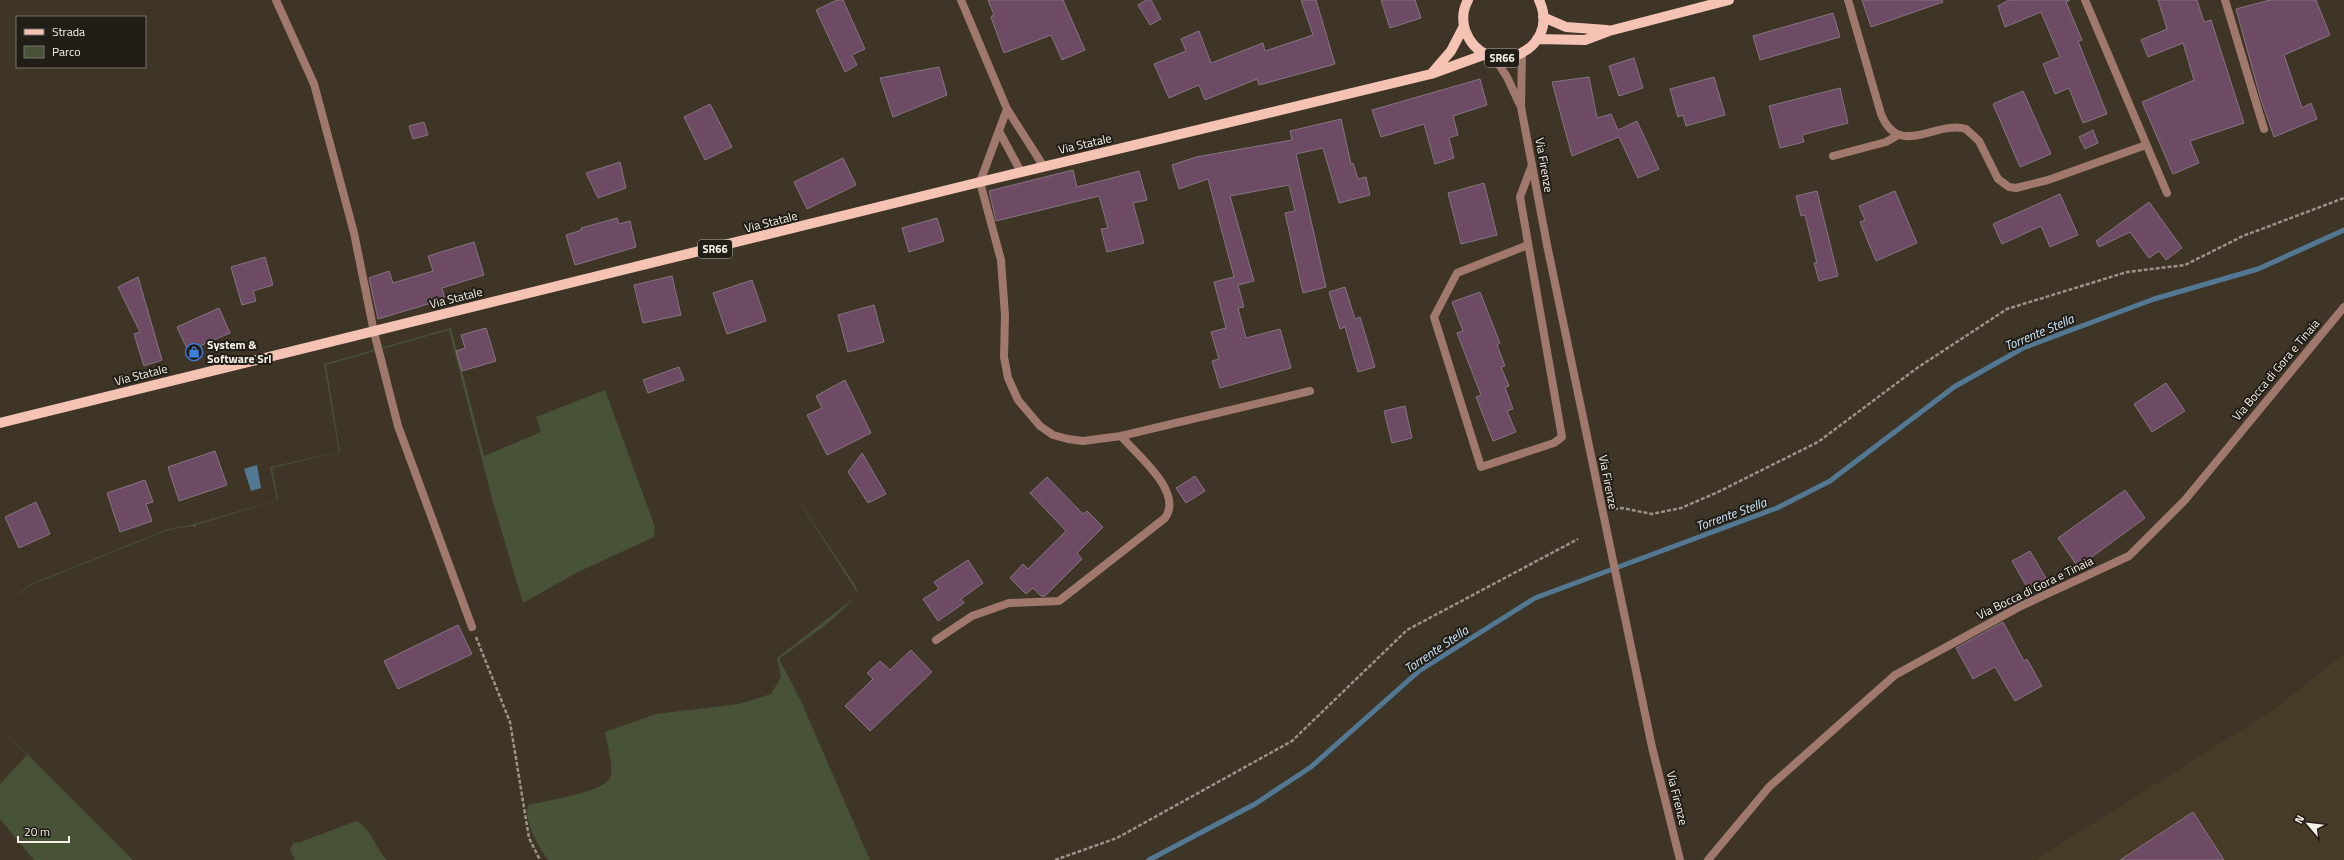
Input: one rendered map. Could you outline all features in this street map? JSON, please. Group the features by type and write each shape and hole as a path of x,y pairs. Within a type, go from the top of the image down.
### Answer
{"main road":[{"path":"1431,74 1451,51 1464,26 1463,14 1468,0"},
{"path":"1539,0 1543,17 1541,32 1537,40 1585,40 1609,30 1729,0"},
{"path":"1543,17 1566,27 1609,30"},
{"name":"SR66","path":"1464,26 1468,38 1476,47 1490,56 1505,58 1522,54 1537,40"},
{"name":"Via Statale","path":"0,423 1021,172 1431,74 1471,58 1490,56"}],"street":[{"path":"276,0 314,84 354,233 374,332 398,426 472,627"},
{"path":"961,0 1007,108 1044,167"},
{"path":"1848,0 1881,114 1887,125 1898,135"},
{"path":"2085,0 2167,193"},
{"path":"2225,0 2264,129"},
{"path":"1521,107 1522,54"},
{"path":"1490,56 1507,77 1521,107"},
{"name":"Via Firenze","path":"1521,107 1546,245 1622,608 1652,747 1680,860"},
{"path":"1007,108 980,182 1001,260 1005,315 1004,357 1008,378 1018,400 1032,418 1053,434 1083,440 1121,436 1310,391"},
{"path":"1833,156 1886,142 1898,135 1910,136 1948,128 1966,129 1979,141 1998,179 2009,186 2016,188 2048,180 2146,145"},
{"path":"999,132 1021,172"},
{"path":"1528,245 1457,273 1434,317 1481,467 1554,443 1562,437 1520,197 1532,165"},
{"name":"Via Bocca di Gora e Tinaia","path":"1708,860 1769,788 1895,675 2021,606 2129,556 2185,500 2344,307"},
{"path":"936,640 972,616 1009,603 1059,601 1165,518 1170,506 1168,490 1121,436"}],"path":[{"path":"1602,512 1622,508 1652,514 1681,508 1716,493 1811,446 1917,368 2007,309 2127,272 2185,265 2243,236 2344,198"},
{"path":"1055,860 1117,838 1292,741 1407,630 1578,539"},
{"path":"472,627 510,722 529,838 540,860"}],"shaded area":[{"path":"2344,654 2344,860 2035,860 2276,708"}],"green space":[{"path":"451,328 484,456 541,432 536,417 605,390 655,527 654,537 578,572 523,603 492,499 449,330 326,365 340,452 272,468 278,500 196,525 196,528 192,526 168,530 31,585 0,608 31,584 168,529 191,525 277,500 270,467 339,452 324,364"},
{"path":"789,486 855,585 858,591 856,594 857,592"},
{"path":"852,599 844,609 810,637 779,659 800,699 870,860 548,860 536,841 530,826 527,812 528,805 586,792 605,783 610,778 611,769 605,732 656,714 739,704 771,694 781,677 777,658"},
{"path":"0,727 133,860 34,860 0,819 0,784 27,755"},
{"path":"356,821 370,833 387,860 295,860 290,850 293,843 301,842"}],"water":[{"path":"257,465 261,488 251,491 244,469"}],"building":[{"path":"837,0 843,0 865,49 852,55 857,65 845,72 816,10"},
{"path":"988,0 1063,0 1085,50 1062,60 1051,35 1004,53 991,17 994,15"},
{"path":"1146,0 1151,0 1161,19 1150,25 1138,5"},
{"path":"1301,0 1316,0 1335,64 1259,85 1257,79 1205,100 1199,85 1169,98 1154,64 1186,51 1181,39 1199,31 1211,63 1263,43 1265,51 1313,35"},
{"path":"1381,0 1415,0 1421,18 1390,28"},
{"path":"1862,0 1942,0 1943,2 1871,27"},
{"path":"2009,0 2070,0 2066,2 2082,40 2078,41 2107,114 2083,123 2069,88 2055,94 2043,64 2060,57 2041,12 2005,27 1998,6"},
{"path":"2158,0 2197,0 2204,22 2211,20 2244,123 2190,141 2199,163 2173,174 2142,102 2194,80 2183,43 2148,57 2141,40 2167,29"},
{"path":"2270,0 2316,0 2330,35 2284,55 2302,108 2311,103 2317,119 2274,137 2261,100 2236,9"},
{"path":"1833,13 1840,37 1760,60 1753,36"},
{"path":"1634,58 1643,88 1619,96 1609,66"},
{"path":"939,67 947,95 893,117 880,78"},
{"path":"1589,77 1597,118 1611,114 1618,130 1637,121 1659,169 1638,178 1619,137 1572,156 1552,82"},
{"path":"1714,77 1725,115 1686,126 1683,115 1678,117 1670,89"},
{"path":"1480,79 1487,105 1453,116 1458,135 1449,138 1454,158 1435,164 1424,124 1381,137 1372,110"},
{"path":"1840,88 1848,123 1802,135 1804,142 1780,148 1769,106"},
{"path":"2023,91 2051,154 2020,167 1993,104"},
{"path":"710,104 732,147 705,160 684,117"},
{"path":"1341,119 1351,164 1353,163 1358,179 1366,177 1370,195 1339,203 1323,148 1296,154 1326,287 1303,293 1285,213 1295,211 1289,185 1230,196 1254,281 1238,285 1244,307 1238,308 1246,338 1280,329 1291,368 1220,388 1212,361 1219,359 1211,332 1226,328 1214,282 1234,277 1208,179 1179,189 1172,165 1196,157 1292,140 1290,131"},
{"path":"424,122 428,135 413,139 409,126"},
{"path":"2093,130 2098,143 2085,149 2079,137"},
{"path":"843,158 856,185 807,209 794,182"},
{"path":"620,162 626,188 598,198 586,173"},
{"path":"1073,170 1077,187 1139,171 1147,200 1133,203 1144,243 1107,252 1101,229 1108,228 1099,196 996,221 989,191"},
{"path":"1484,183 1497,235 1461,244 1448,193"},
{"path":"1817,191 1838,276 1819,281 1814,263 1817,263 1805,215 1801,216 1796,196"},
{"path":"1895,191 1917,243 1876,261 1860,222 1865,220 1859,206"},
{"path":"2060,194 2078,235 2050,247 2041,226 2002,244 1993,224"},
{"path":"2149,202 2182,248 2166,260 2159,251 2149,258 2130,232 2099,247 2096,241"},
{"path":"617,218 619,224 630,221 636,247 575,265 566,235 582,230 581,228"},
{"path":"937,218 944,241 909,252 902,228"},
{"path":"474,242 484,275 442,288 445,299 378,319 369,278 389,271 393,283 433,271 428,256"},
{"path":"265,257 273,285 253,291 256,301 242,305 231,267"},
{"path":"672,276 681,315 643,323 634,285"},
{"path":"138,277 162,360 144,366 134,334 140,332 118,287"},
{"path":"752,280 766,321 727,334 713,293"},
{"path":"1345,287 1355,319 1360,317 1375,367 1358,372 1345,327 1340,329 1329,292"},
{"path":"1480,292 1500,343 1497,345 1505,366 1501,367 1509,386 1505,387 1513,409 1507,411 1516,432 1493,441 1476,397 1481,395 1457,333 1463,331 1452,302"},
{"path":"874,305 884,342 848,352 838,315"},
{"path":"219,308 230,333 188,351 177,327"},
{"path":"486,328 496,361 462,371 456,351 465,348 461,335"},
{"path":"679,367 684,380 648,393 643,380"},
{"path":"845,380 871,433 827,455 807,415 822,408 816,396"},
{"path":"2166,383 2185,411 2152,432 2134,404"},
{"path":"1405,406 1412,438 1392,443 1384,411"},
{"path":"215,451 227,485 179,501 168,467"},
{"path":"862,453 886,494 868,503 848,472"},
{"path":"1195,476 1205,491 1186,503 1176,488"},
{"path":"1047,477 1083,514 1087,511 1103,527 1077,553 1082,559 1045,596 1041,596 1033,588 1026,594 1010,578 1023,564 1028,569 1066,531 1030,493"},
{"path":"145,480 153,502 146,504 152,521 120,532 107,493"},
{"path":"2125,490 2145,518 2078,567 2058,538"},
{"path":"36,502 50,534 19,548 5,517"},
{"path":"2030,551 2046,578 2028,589 2012,561"},
{"path":"968,560 983,583 961,599 964,603 938,621 923,599 939,589 934,582"},
{"path":"2003,622 2024,661 2027,659 2042,686 2015,701 1995,667 1973,679 1956,648"},
{"path":"458,625 472,654 398,689 384,661"},
{"path":"911,650 932,672 870,731 845,706 873,679 867,673 880,661 890,670"},
{"path":"2193,812 2224,860 2120,860"}],"waterway":[{"name":"Torrente Stella","path":"1149,860 1255,804 1311,767 1419,671 1535,598 1777,508 1830,481 1954,387 2023,348 2154,299 2258,269 2344,230"}],"place":[{"name":"System & Software Srl","path":"194,352"}]}
